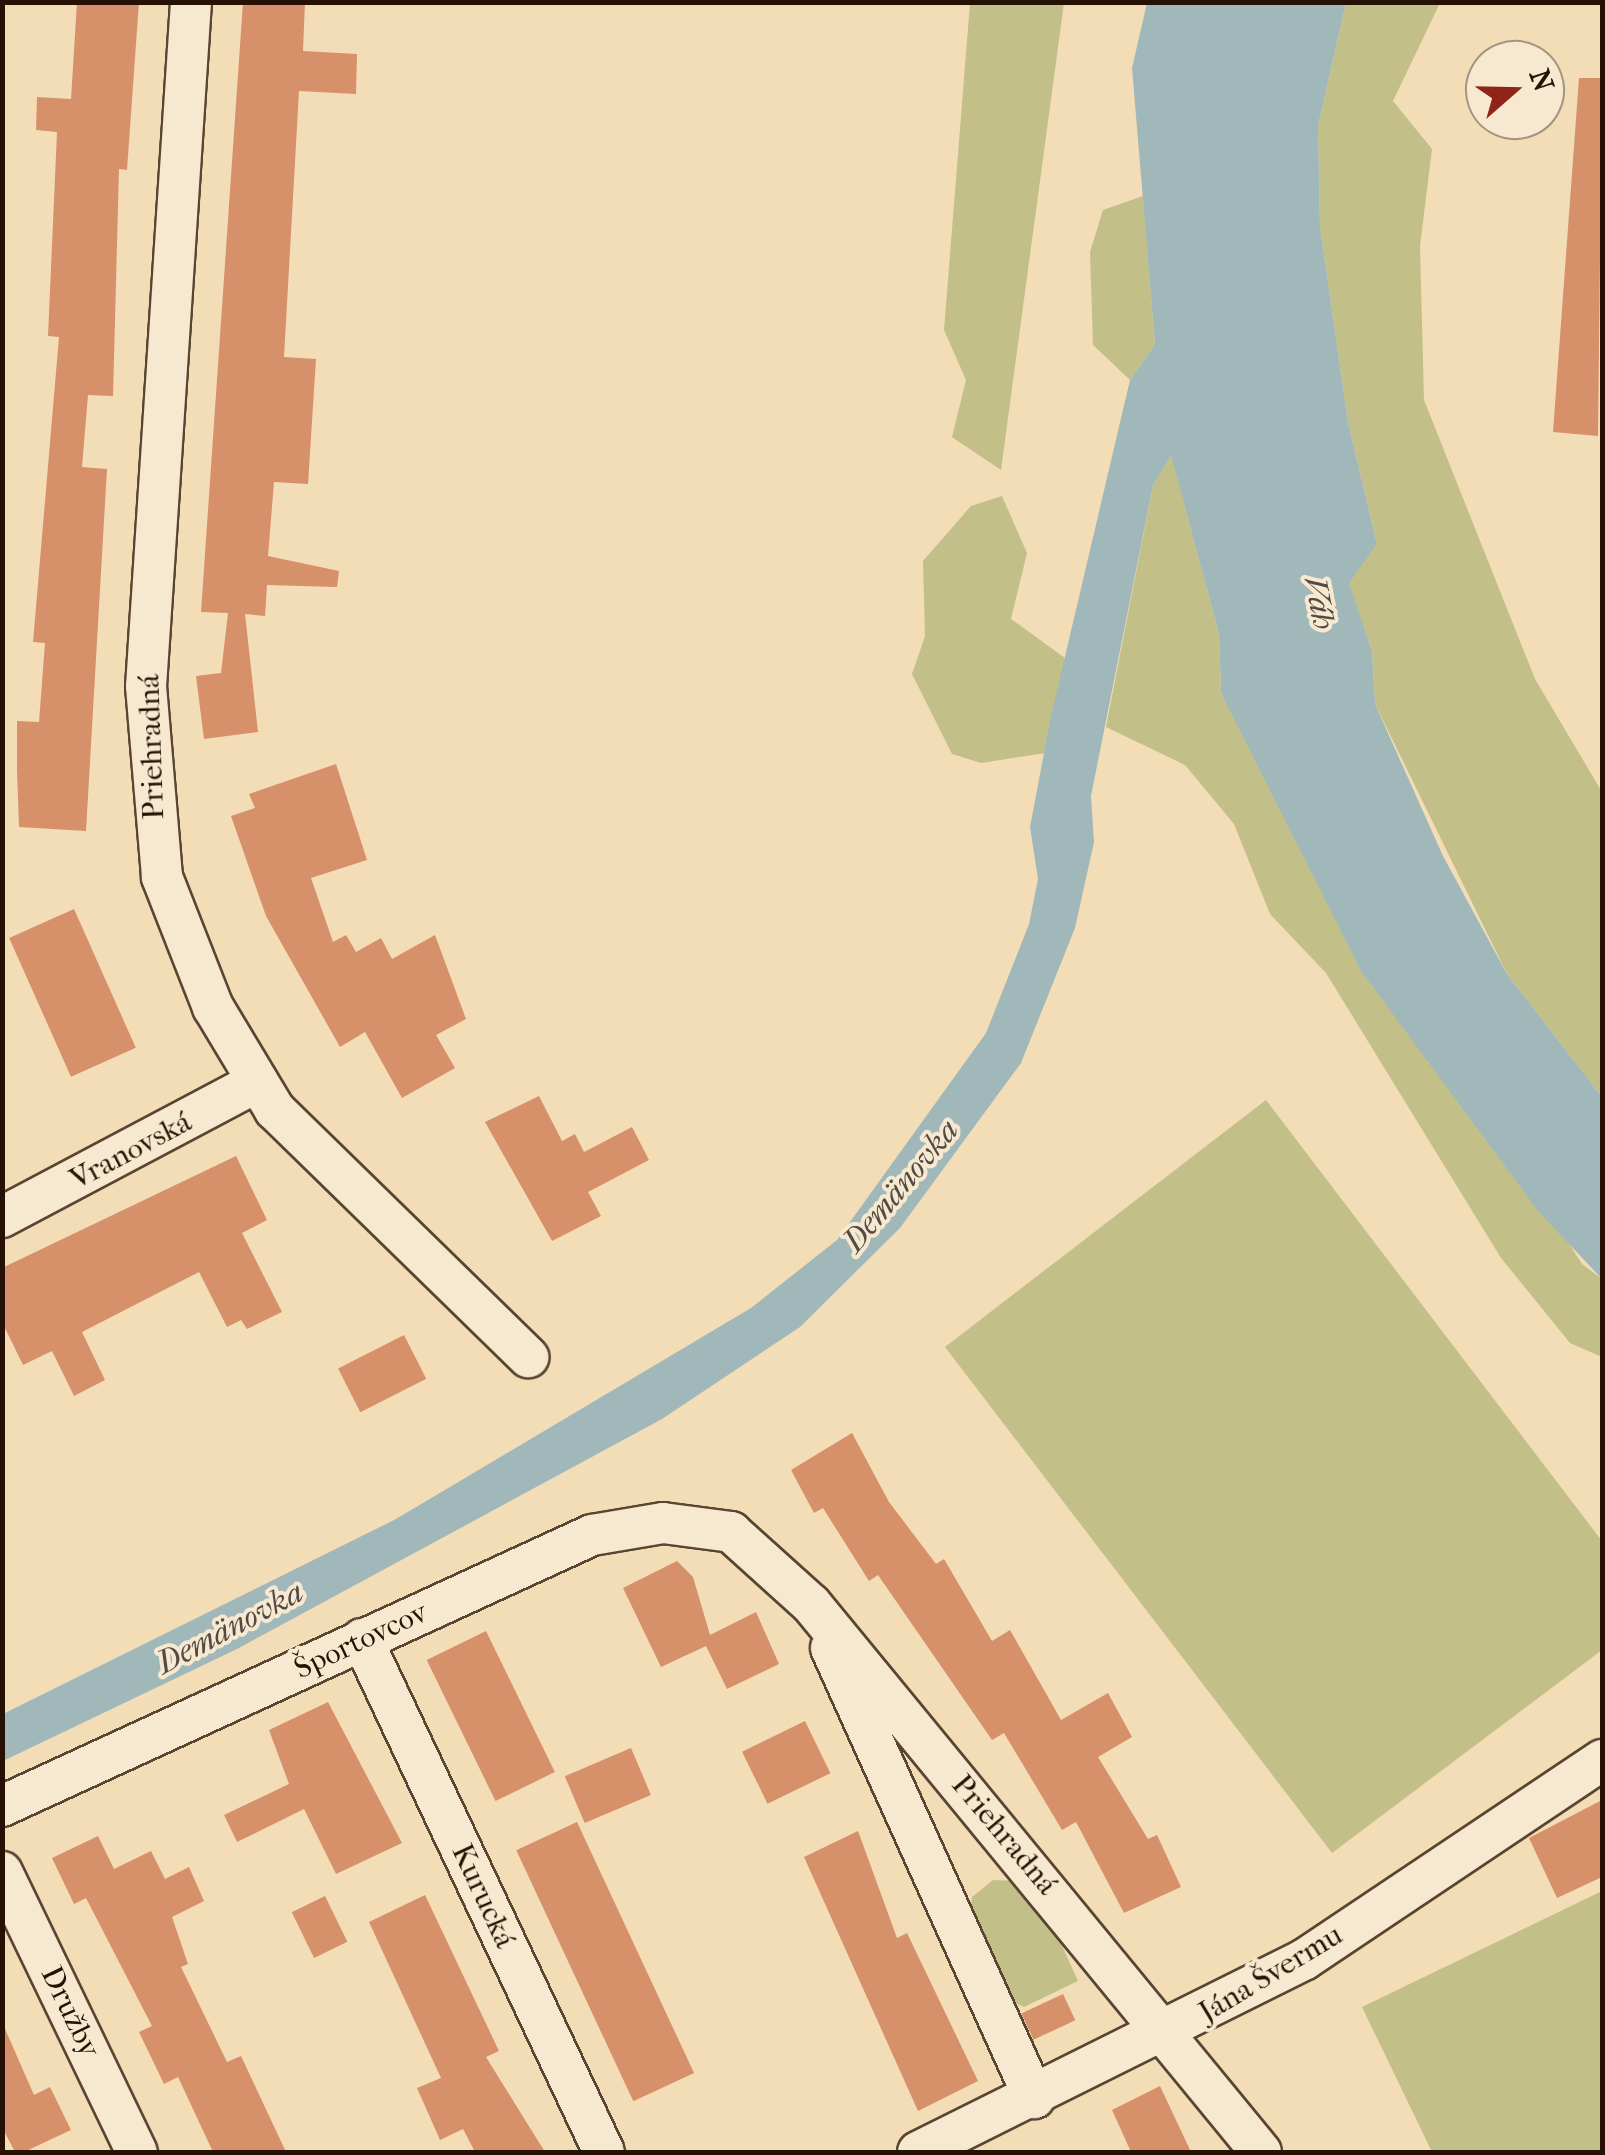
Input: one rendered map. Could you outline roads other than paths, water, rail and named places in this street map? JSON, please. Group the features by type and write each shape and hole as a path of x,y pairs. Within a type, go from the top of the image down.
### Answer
{"street":[{"name":"Priehradná","path":"191,2 146,686 149,772 175,924 257,1082 348,1188 528,1357"},
{"name":"Vranovská","path":"2,1218 257,1082"},
{"name":"Športovcov","path":"2,1806 592,1535 663,1523 730,1532"},
{"name":"Priehradná","path":"730,1532 811,1604 1170,2034 1262,2152"},
{"path":"811,1604 1034,2098"},
{"name":"Kurucká","path":"362,1639 604,2152"},
{"name":"Jána Švermu","path":"918,2152 1170,2034 1305,1958 1602,1760"},
{"name":"Družby","path":"2,1872 137,2152"}],"water":[{"path":"1147,3 1346,3 1318,126 1320,226 1348,422 1377,544 1349,583 1372,651 1375,704 1443,856 1507,974 1602,1097 1602,1279 1539,1212 1361,971 1221,693 1219,634 1171,455 1153,485 1091,796 1094,842 1075,928 1021,1063 900,1228 800,1327 662,1419 237,1649 3,1761 3,1714 396,1519 751,1308 837,1240 986,1033 1029,924 1038,879 1030,827 1051,716 1130,380 1155,344 1132,68"}],"water label":[{"name":"Váh","path":"1319,603"},
{"name":"Demänovka","path":"901,1186"},
{"name":"Demänovka","path":"230,1628"}]}
